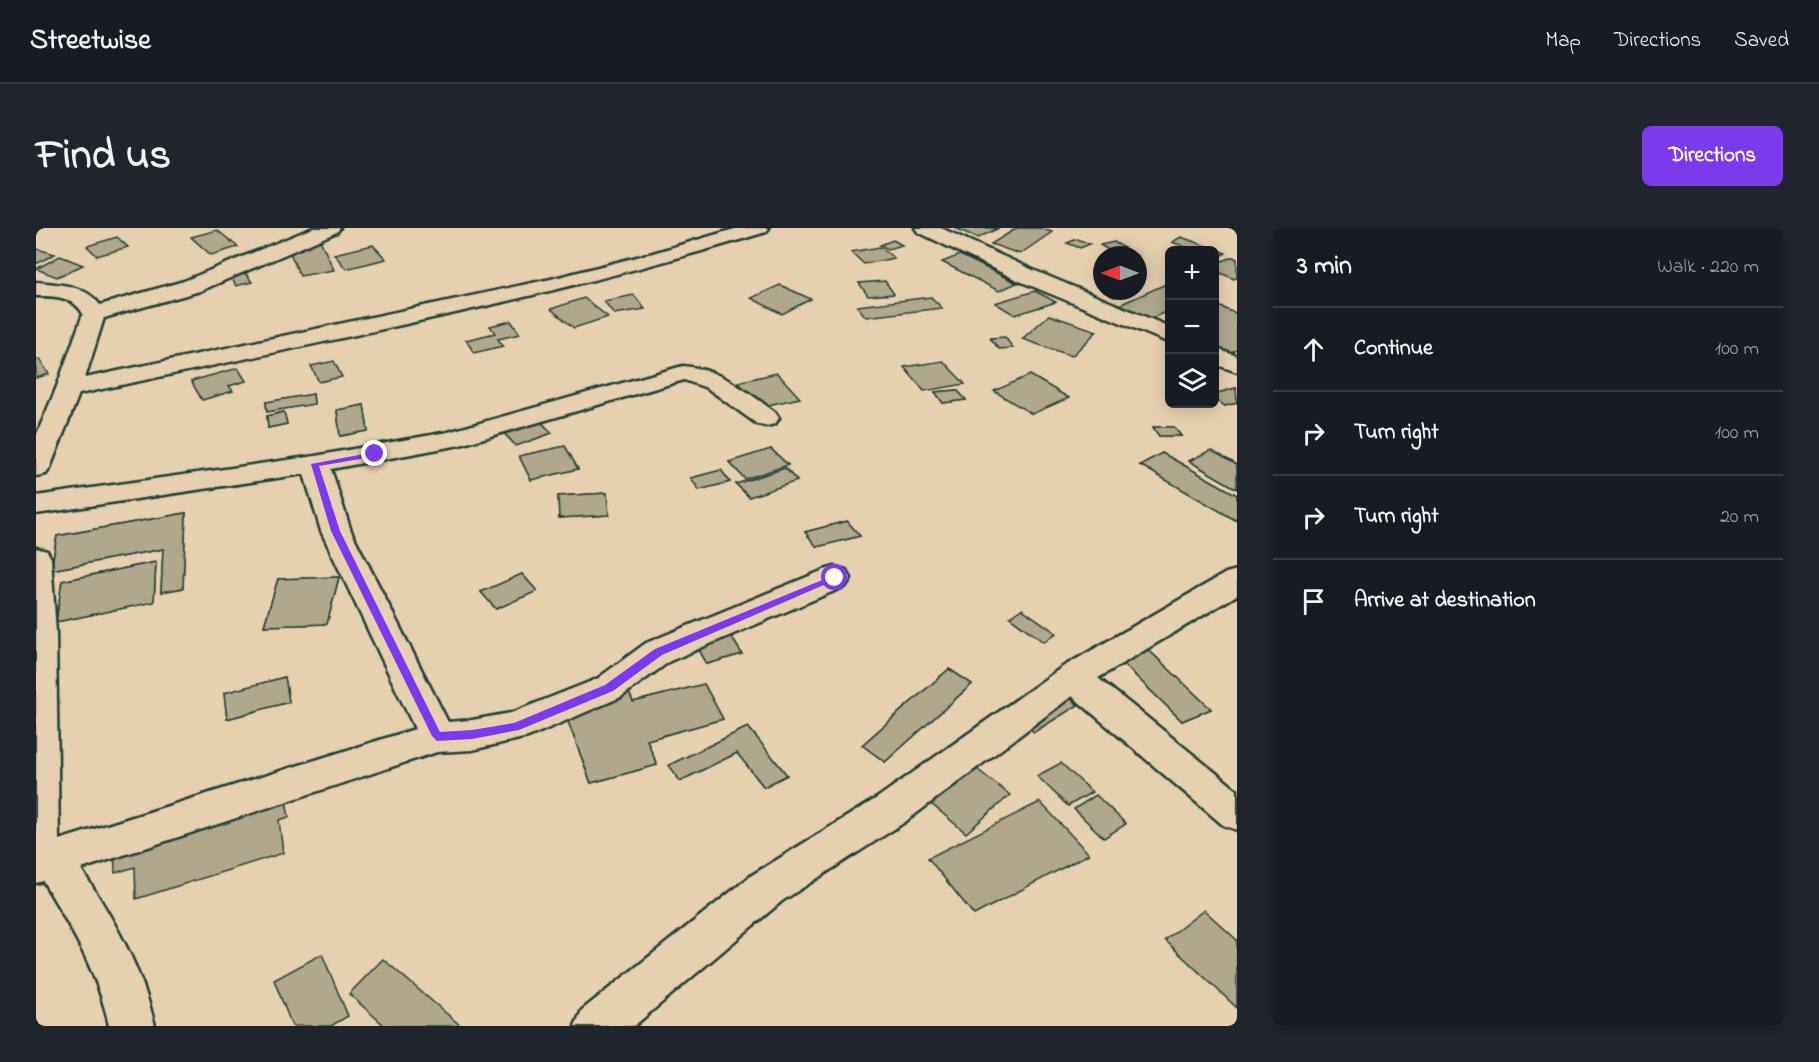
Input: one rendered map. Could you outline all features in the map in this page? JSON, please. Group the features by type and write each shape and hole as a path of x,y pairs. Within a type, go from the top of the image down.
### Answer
{"street":[{"path":"94,314 192,286 330,228"},
{"path":"69,389 550,285 660,258 759,228"},
{"path":"925,228 1165,334"},
{"path":"36,290 55,290 77,295 92,306 94,314 69,389 36,467"},
{"path":"1219,357 1237,364"},
{"path":"36,505 315,464 451,439 683,373 696,372 708,378 766,418"},
{"path":"315,464 336,531 437,736"},
{"path":"36,558 42,863 104,942 129,1006 132,1026"},
{"path":"42,863 437,736 481,734 515,727 609,688 658,652 835,578"},
{"path":"598,1026 766,888 891,810 1073,677 1237,581"},
{"path":"1073,677 1237,813"}],"building":[{"path":"955,228 999,228 978,238"},
{"path":"1017,228 1039,228 1052,232 1020,254 991,244"},
{"path":"217,230 238,247 211,255 191,237"},
{"path":"117,237 128,247 97,256 87,246"},
{"path":"1181,237 1206,246 1183,246 1172,242"},
{"path":"1077,239 1090,244 1080,248 1067,243"},
{"path":"320,240 334,270 300,276 287,246"},
{"path":"893,240 902,245 888,249 880,245"},
{"path":"1114,242 1121,246 1102,246 1100,245"},
{"path":"373,245 386,259 346,269 334,254"},
{"path":"880,247 894,258 864,264 851,252"},
{"path":"37,249 55,254 36,264"},
{"path":"960,255 1017,283 999,291 942,262"},
{"path":"60,256 83,265 57,277 36,269"},
{"path":"1233,257 1237,259 1237,278 1234,279 1219,272 1219,262"},
{"path":"246,274 252,282 236,286 231,277"},
{"path":"885,281 894,294 868,296 859,283"},
{"path":"1165,284 1165,312 1150,319 1119,305 1130,300 1147,300 1147,292"},
{"path":"780,285 811,299 782,314 751,298"},
{"path":"1035,291 1056,302 1015,315 995,303"},
{"path":"634,295 645,309 614,314 604,301"},
{"path":"931,297 942,308 866,317 857,306"},
{"path":"584,298 608,317 574,328 551,309"},
{"path":"1219,306 1237,314 1237,350 1230,354 1219,350"},
{"path":"1049,315 1097,331 1072,356 1022,339"},
{"path":"511,321 520,334 498,339 503,346 474,353 466,340 495,333 490,326"},
{"path":"1005,337 1013,348 999,349 990,338"},
{"path":"39,359 49,374 36,378 36,360"},
{"path":"334,361 342,377 319,382 311,366"},
{"path":"943,361 965,384 924,391 904,367"},
{"path":"238,368 246,381 229,386 233,391 202,400 191,381"},
{"path":"777,373 800,398 759,407 738,382"},
{"path":"1030,375 1069,398 1032,414 994,391"},
{"path":"1236,388 1237,403 1225,406 1219,402 1219,393"},
{"path":"1236,388 1237,403 1225,406 1219,402 1219,393"},
{"path":"957,390 966,400 943,403 935,392"},
{"path":"957,390 966,400 943,403 935,392"},
{"path":"313,394 314,404 267,412 266,402"},
{"path":"313,394 314,404 267,412 266,402"},
{"path":"364,405 368,431 340,436 337,410"},
{"path":"364,405 368,431 340,436 337,410"},
{"path":"284,412 287,424 268,428 267,416"},
{"path":"284,412 287,424 268,428 267,416"},
{"path":"534,415 552,433 516,446 498,427"},
{"path":"534,415 552,433 516,446 498,427"},
{"path":"1153,427 1174,427 1181,436 1159,436"},
{"path":"1153,427 1174,427 1181,436 1159,436"},
{"path":"565,446 578,469 531,480 519,456"},
{"path":"565,446 578,469 531,480 519,456"},
{"path":"771,449 788,465 745,479 729,462"},
{"path":"771,449 788,465 745,479 729,462"},
{"path":"1211,450 1237,465 1237,489 1189,461"},
{"path":"1211,450 1237,465 1237,489 1189,461"},
{"path":"1162,453 1237,495 1237,521 1140,465"},
{"path":"1162,453 1237,495 1237,521 1140,465"},
{"path":"785,468 797,481 749,497 736,484"},
{"path":"785,468 797,481 749,497 736,484"},
{"path":"721,470 730,482 699,490 691,478"},
{"path":"721,470 730,482 699,490 691,478"},
{"path":"607,493 609,515 559,518 558,496"},
{"path":"607,493 609,515 559,518 558,496"},
{"path":"186,513 183,588 161,592 163,549 51,570 57,536"},
{"path":"186,513 183,588 161,592 163,549 51,570 57,536"},
{"path":"847,521 860,536 817,547 805,532"},
{"path":"847,521 860,536 817,547 805,532"},
{"path":"156,562 154,602 56,622 62,581"},
{"path":"156,562 154,602 56,622 62,581"},
{"path":"522,574 537,591 496,609 481,592"},
{"path":"522,574 537,591 496,609 481,592"},
{"path":"339,577 327,624 264,626 278,579"},
{"path":"339,577 327,624 264,626 278,579"},
{"path":"1022,609 1056,633 1044,642 1010,617"},
{"path":"1022,609 1056,633 1044,642 1010,617"},
{"path":"726,628 742,654 707,664 692,637"},
{"path":"726,628 742,654 707,664 692,637"},
{"path":"1138,640 1211,709 1182,721 1110,651"},
{"path":"1138,640 1211,709 1182,721 1110,651"},
{"path":"949,669 972,684 885,762 862,745"},
{"path":"949,669 972,684 885,762 862,745"},
{"path":"285,677 289,702 227,719 224,693"},
{"path":"285,677 289,702 227,719 224,693"},
{"path":"625,683 633,702 704,684 723,719 647,740 657,765 591,783 560,700"},
{"path":"625,683 633,702 704,684 723,719 647,740 657,765 591,783 560,700"},
{"path":"1055,686 1078,705 1034,732 1011,712"},
{"path":"1055,686 1078,705 1034,732 1011,712"},
{"path":"748,727 787,775 764,787 737,753 680,781 669,765"},
{"path":"748,727 787,775 764,787 737,753 680,781 669,765"},
{"path":"968,762 1010,795 966,833 924,798"},
{"path":"1061,763 1092,792 1068,806 1037,776"},
{"path":"284,790 289,817 279,820 283,853 136,899 135,867 115,873 114,840"},
{"path":"1096,795 1126,824 1104,838 1074,809"},
{"path":"1040,802 1089,854 974,915 928,858"},
{"path":"1204,910 1237,940 1237,1008 1165,940"},
{"path":"322,954 348,1016 331,1026 292,1026 274,980"},
{"path":"383,959 461,1026 385,1026 349,994"}],"route":[{"path":"375,454 315,464 336,531 437,736 472,735 515,727 609,688 658,652 835,578"}]}
